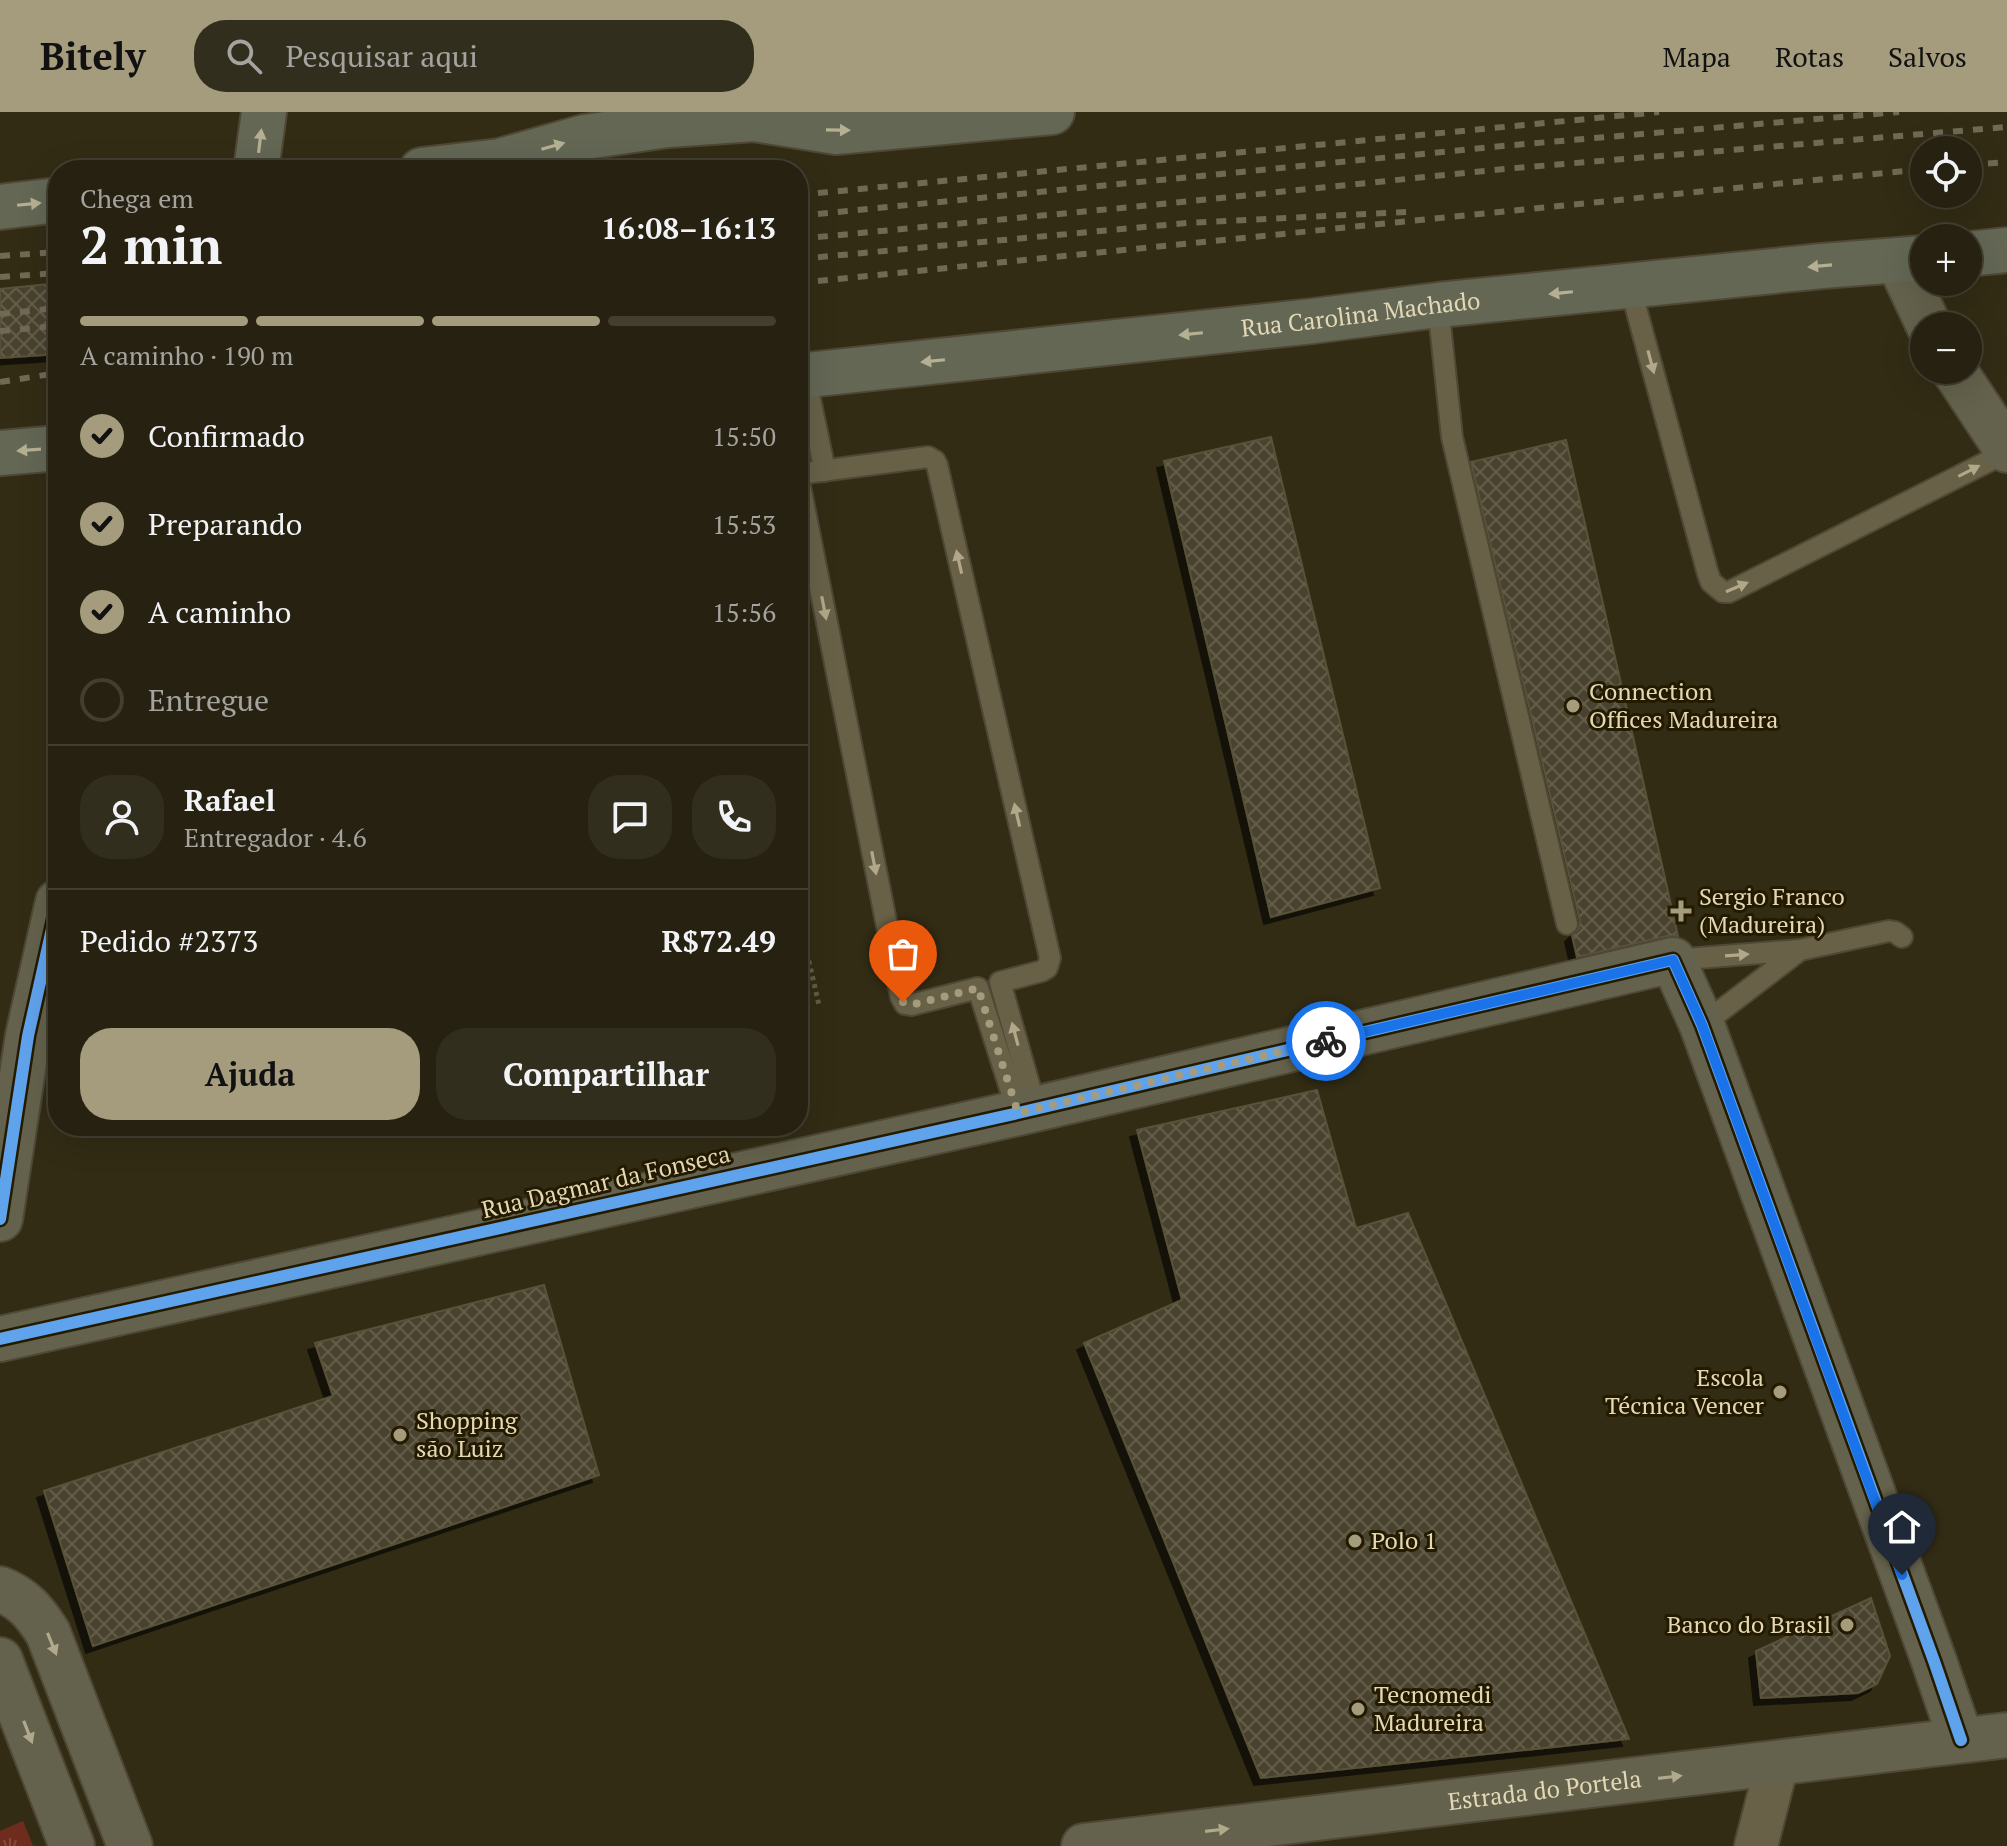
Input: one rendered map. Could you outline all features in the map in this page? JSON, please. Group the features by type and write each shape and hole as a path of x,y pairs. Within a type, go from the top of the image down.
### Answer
{"main road":[{"path":"257,160 264,112"},
{"path":"504,160 585,137 668,125 754,119 836,132 1052,112"},
{"path":"0,207 48,201"},
{"path":"1982,253 2007,250"},
{"name":"Rua Carolina Machado","path":"808,374 1438,305 1910,259"},
{"path":"0,453 48,449"}],"street":[{"path":"1963,384 2007,451"},
{"path":"0,1219 28,1036 48,947"},
{"path":"1673,960 1702,1025 1961,1740"},
{"name":"Rua Dagmar da Fonseca","path":"0,1339 1027,1111 1673,960"},
{"path":"0,1589 16,1596 36,1613 48,1633 130,1846"},
{"path":"0,1660 72,1846"},
{"name":"Estrada do Portela","path":"1084,1846 2007,1735"},
{"path":"1756,1846 1777,1764"}],"lane":[{"path":"1630,286 1711,582 1723,592 1729,592 2007,451"},
{"path":"1438,305 1452,437 1567,924"},
{"path":"808,403 825,471"},
{"path":"808,474 928,457 937,465 1050,958 1047,968 911,1005 905,1004 901,997 808,526"},
{"path":"1673,960 1800,950 1889,931 1902,937"},
{"path":"1702,1025 1800,950"},
{"path":"1000,982 1027,1111"},
{"path":"978,988 1027,1111"}],"path":[{"path":"808,957 819,1005"}],"green space":[{"path":"23,1821 33,1846 0,1846 0,1831"}],"building":[{"path":"48,284 48,355 0,358 0,289"},
{"path":"1271,437 1380,888 1271,917 1164,461"},
{"name":"Connection Offices Madureira","path":"1566,440 1678,936 1577,957 1572,935 1579,928 1580,921 1471,462"},
{"name":"Polo 1","path":"1317,1090 1356,1228 1408,1213 1629,1739 1261,1778 1084,1343 1182,1300 1137,1130"},
{"name":"Shopping são Luiz","path":"544,1285 599,1475 93,1646 44,1491 333,1396 315,1343"},
{"name":"Banco do Brasil","path":"1871,1598 1890,1656 1877,1684 1858,1693 1761,1698 1756,1651"}],"railway":[{"path":"808,194 1659,112"},
{"path":"808,215 1502,146 1899,112"},
{"path":"808,238 1504,169 2007,127"},
{"path":"1982,164 2007,162"},
{"path":"808,282 1910,170"},
{"path":"808,258 1187,223 1408,212"},
{"path":"0,256 48,253"},
{"path":"0,277 48,274"},
{"path":"0,314 48,309"},
{"path":"0,331 48,327"},
{"path":"0,382 48,375"}],"cycle path":[{"path":"0,1219 28,1036 48,947"},
{"path":"0,1339 1018,1113 1673,960 1702,1025 1961,1740"}],"way so far":[{"path":"903,1002 911,1005 978,988 1018,1113 1326,1041"}],"place":[{"name":"Connection Offices Madureira","path":"1573,706"},
{"name":"Sergio Franco (Madureira)","path":"1681,911"},
{"name":"Escola Técnica Vencer","path":"1780,1392"},
{"name":"Shopping são Luiz","path":"400,1435"},
{"name":"Polo 1","path":"1355,1541"},
{"name":"Banco do Brasil","path":"1847,1625"},
{"name":"Tecnomedi Madureira","path":"1358,1709"}],"route":[{"path":"1326,1041 1673,960 1702,1025 1902,1575"}]}
